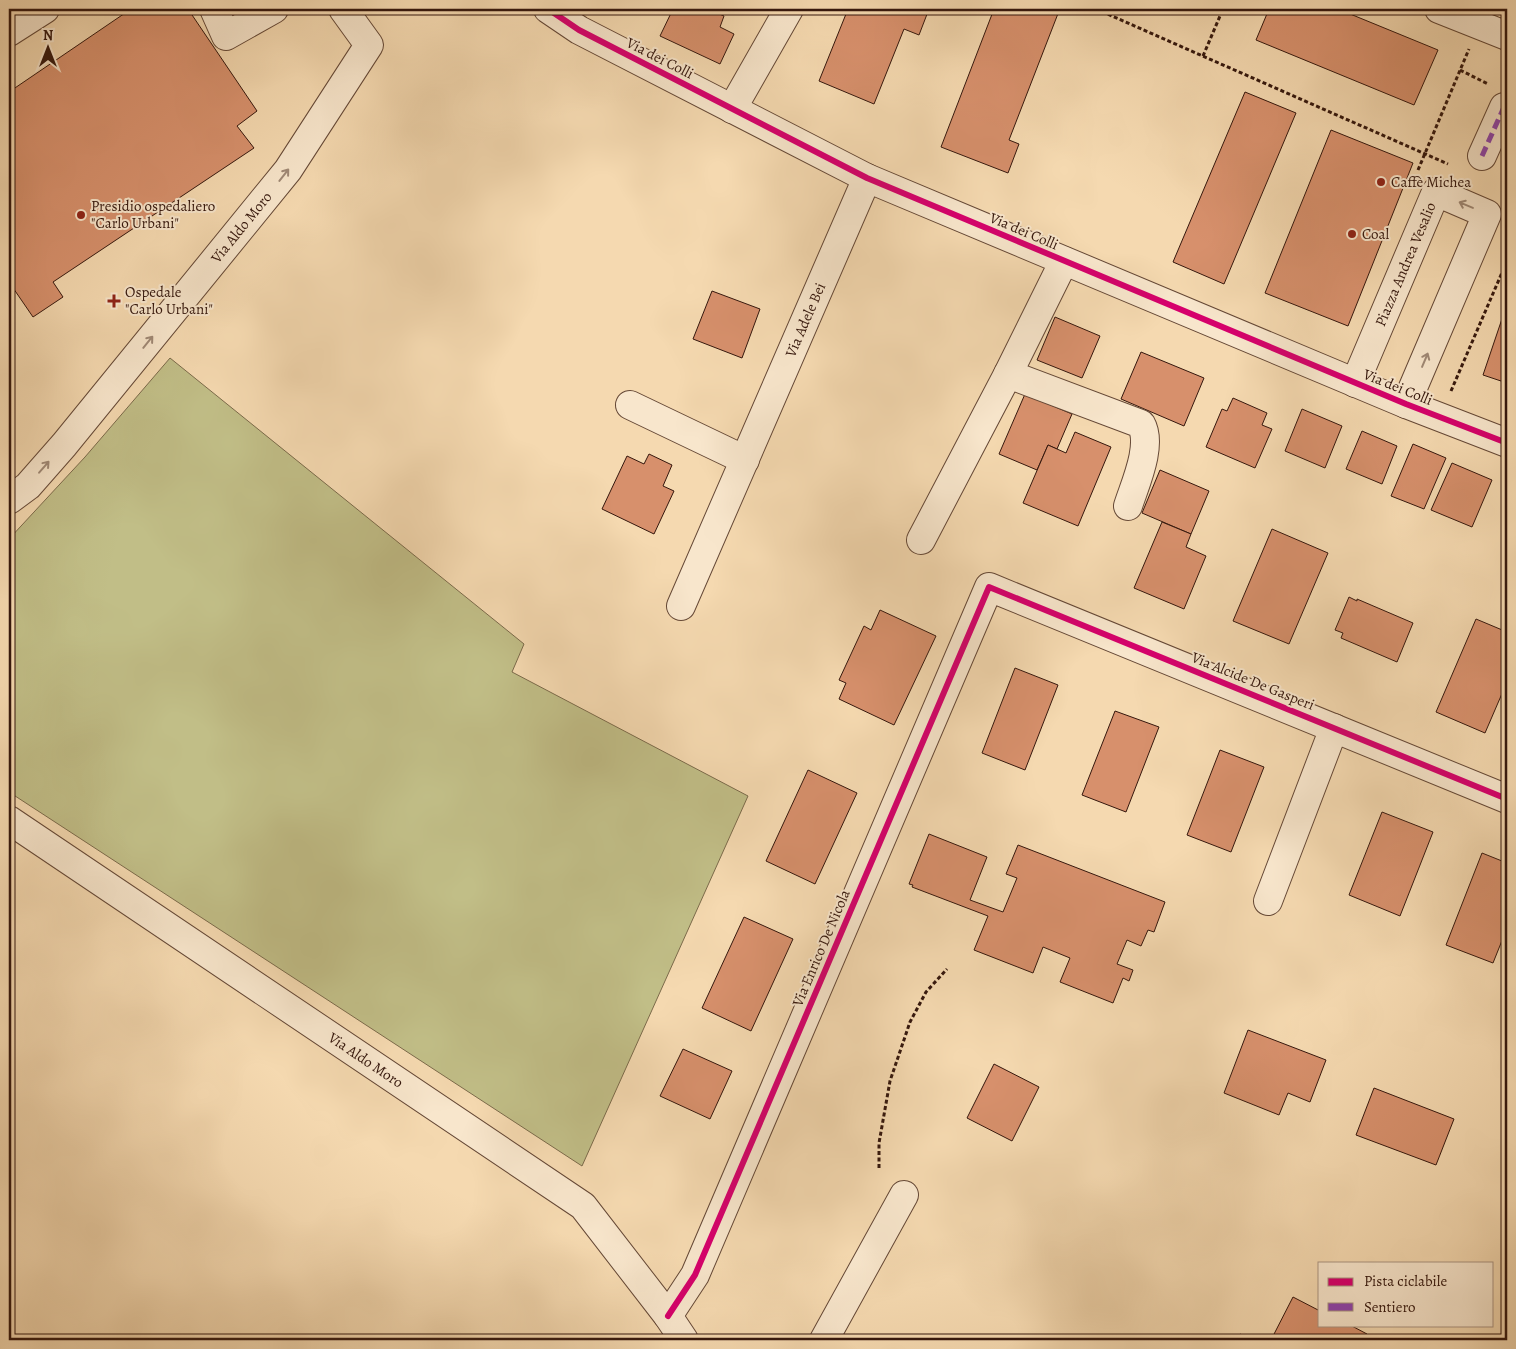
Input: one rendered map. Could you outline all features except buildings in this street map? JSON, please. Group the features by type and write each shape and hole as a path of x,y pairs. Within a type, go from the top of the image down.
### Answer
{"street":[{"path":"9,32 45,9"},
{"path":"214,9 226,36 274,9"},
{"name":"Via Aldo Moro","path":"9,500 28,486 64,445 288,170 369,44 343,9"},
{"name":"Via dei Colli","path":"548,9 579,30 867,178 1355,383 1507,443"},
{"path":"732,109 789,9"},
{"path":"1439,9 1507,36"},
{"path":"1482,156 1498,96"},
{"name":"Via Adele Bei","path":"681,606 867,178"},
{"name":"Piazza Andrea Vesalio","path":"1355,383 1436,192 1487,214 1406,404"},
{"path":"921,540 1008,374 1064,261"},
{"path":"1008,374 1141,424 1145,431 1146,448 1128,506"},
{"path":"630,405 745,460"},
{"name":"Via Alcide De Gasperi","path":"989,586 1507,798"},
{"name":"Via Enrico De Nicola","path":"679,1333 695,1275 989,586"},
{"path":"1268,902 1334,728"},
{"name":"Via Aldo Moro","path":"9,820 583,1206 679,1333"},
{"path":"824,1340 904,1195"}],"path":[{"path":"1096,9 1449,165"},
{"path":"1203,56 1223,9"},
{"path":"1460,70 1498,96"},
{"path":"1439,417 1507,261"},
{"path":"879,1168 879,1142 890,1081 910,1022 926,992 947,969"}],"shaded area":[{"path":"170,358 524,644 512,672 748,796 582,1166 9,792 9,539 85,457"}],"marked path":[{"path":"1482,156 1504,107"}],"cycle path":[{"path":"548,9 579,30 867,178 1406,404 1507,443"},
{"path":"668,1316 695,1275 989,587 1507,799"}],"place":[{"name":"Caffè Michea","path":"1381,182"},
{"name":"Presidio ospedaliero \"Carlo Urbani\"","path":"81,215"},
{"name":"Coal","path":"1352,234"},
{"name":"Ospedale \"Carlo Urbani\"","path":"114,301"}]}
